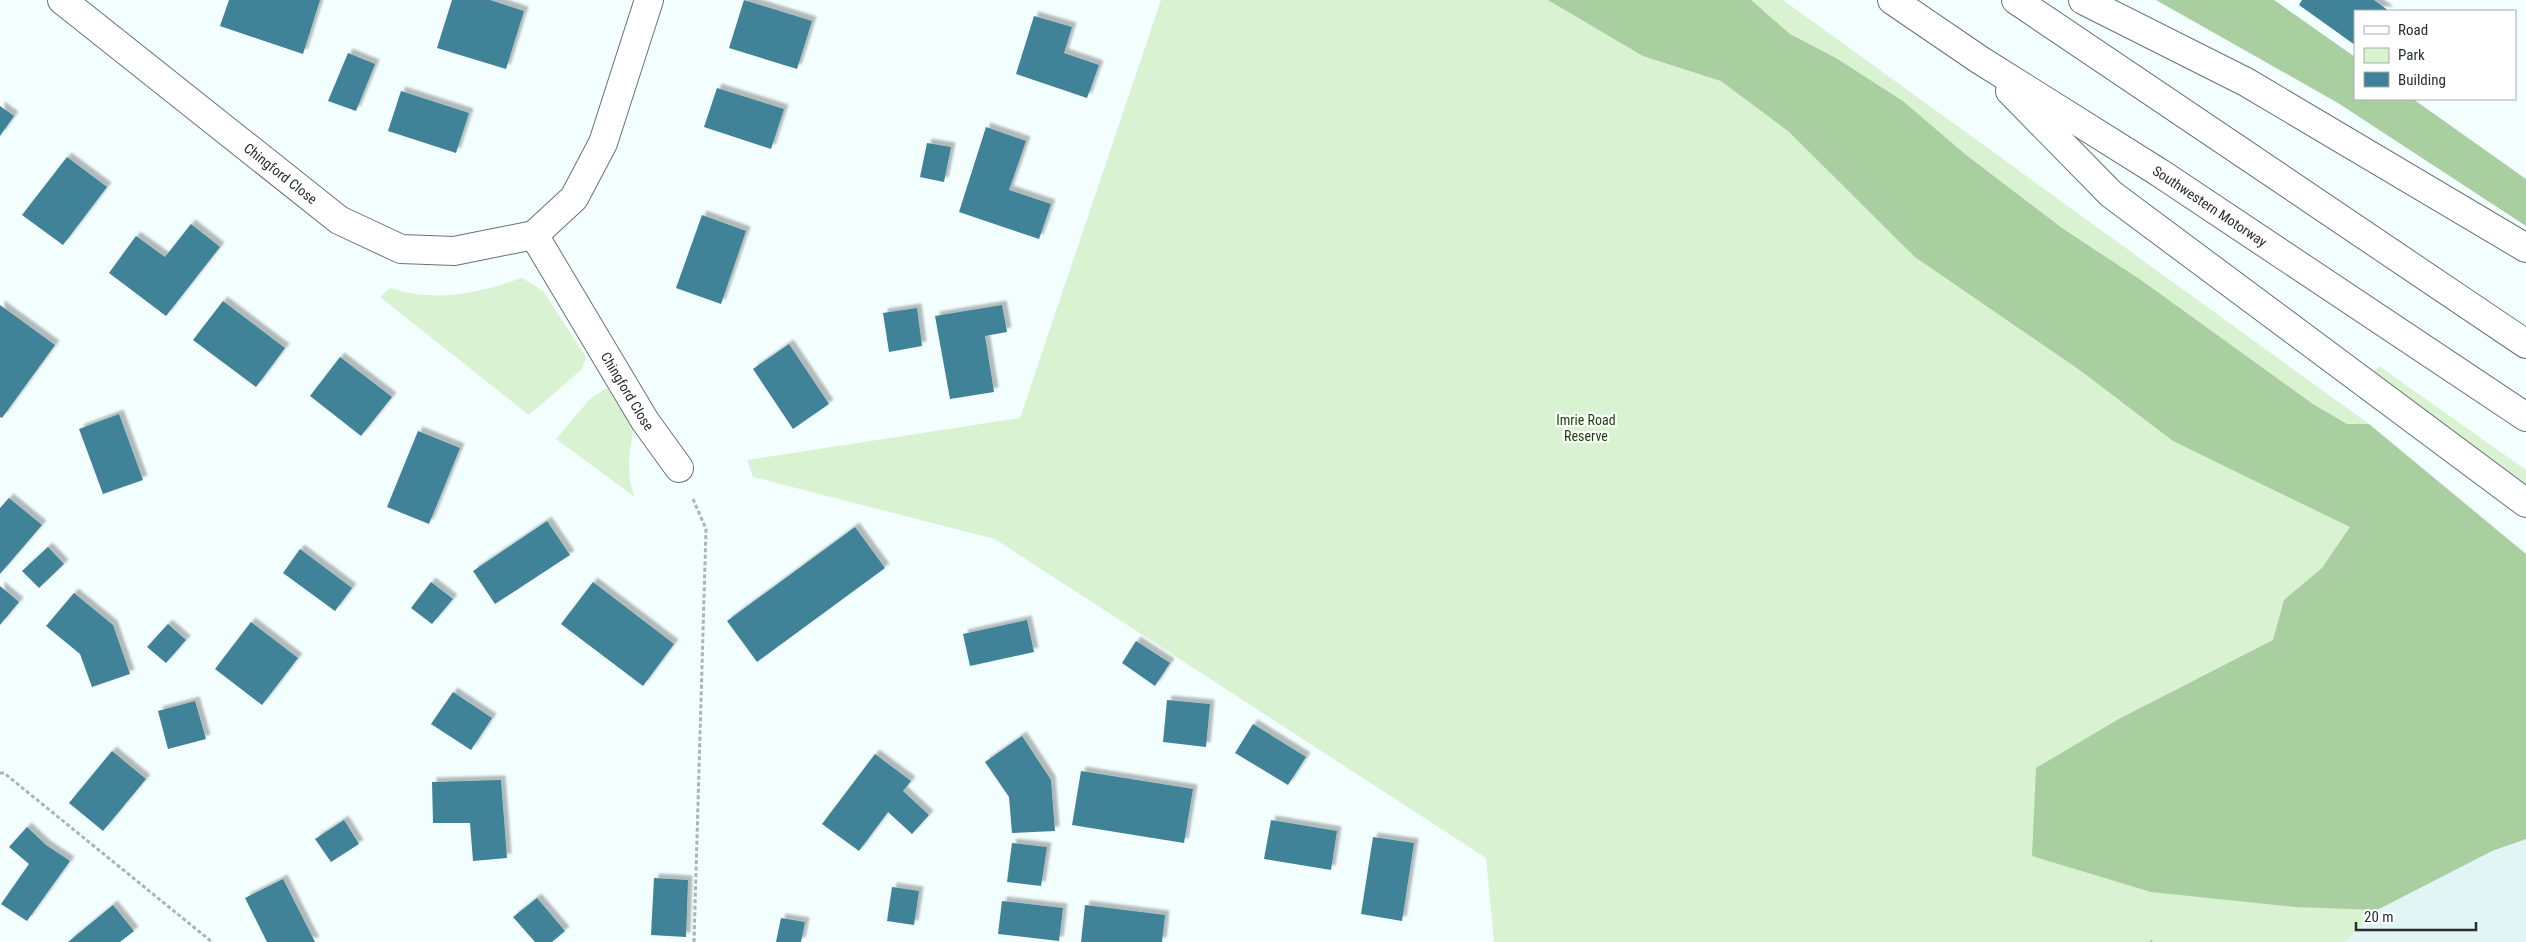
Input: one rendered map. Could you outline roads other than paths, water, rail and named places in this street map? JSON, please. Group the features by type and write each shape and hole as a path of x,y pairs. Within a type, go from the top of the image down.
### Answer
{"main road":[{"name":"Chingford Close","path":"62,0 339,220 401,250 454,251 534,235 645,421 679,468"},
{"path":"534,235 574,198 603,143 649,0"},
{"name":"Southwestern Motorway","path":"1892,0 1980,60 2160,173 2526,417"},
{"path":"2016,0 2526,344"},
{"path":"2083,0 2246,82 2526,248"},
{"path":"1980,60 2110,194 2526,503"}],"park label":[{"name":"Imrie Road Reserve","path":"1586,428"}]}
